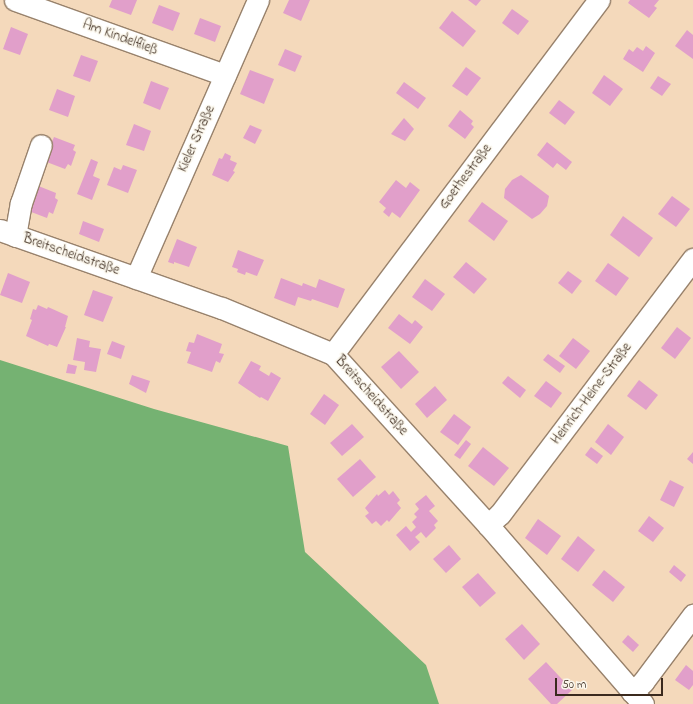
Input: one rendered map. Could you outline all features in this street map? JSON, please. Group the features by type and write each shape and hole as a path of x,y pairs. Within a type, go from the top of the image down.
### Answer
{"street":[{"name":"Am Kindelfließ","path":"15,0 225,76"},
{"name":"Kieler Straße","path":"136,278 258,0"},
{"name":"Goethestraße","path":"333,354 599,0"},
{"path":"8,233 21,203 41,145"},
{"name":"Breitscheidstraße","path":"8,233 222,308 333,354 488,525 638,698"},
{"name":"Heinrich-Heine-Straße","path":"488,525 500,514 689,273"},
{"path":"638,698 643,682 693,615"}],"green space":[{"path":"0,360 154,409 288,446 305,552 426,665 439,704 0,704"}],"building":[{"path":"112,0 137,0 131,15 109,7"},
{"path":"289,0 310,0 301,21 283,13"},
{"path":"468,0 481,0 476,6"},
{"path":"630,0 659,0 654,6 657,8 649,18 628,3"},
{"path":"159,5 180,13 173,31 152,23"},
{"path":"512,9 529,21 518,35 502,23"},
{"path":"452,11 476,31 463,47 439,28"},
{"path":"200,18 221,26 215,42 194,34"},
{"path":"11,27 28,34 20,55 3,49"},
{"path":"687,30 693,35 693,59 675,46"},
{"path":"646,46 655,53 643,72 623,59 629,49 633,52 637,47 643,51"},
{"path":"285,49 302,56 295,72 278,65"},
{"path":"81,55 98,61 90,82 73,76"},
{"path":"466,67 481,78 467,96 452,86"},
{"path":"250,70 274,79 264,104 240,94"},
{"path":"604,75 623,89 610,106 592,93"},
{"path":"658,76 671,84 662,96 650,88"},
{"path":"151,81 169,88 160,110 143,103"},
{"path":"404,82 426,98 418,109 396,93"},
{"path":"57,89 75,96 68,117 49,110"},
{"path":"559,100 575,112 565,125 549,113"},
{"path":"460,110 473,121 471,124 474,127 465,139 448,126"},
{"path":"404,118 414,129 405,141 391,134"},
{"path":"134,124 151,131 144,151 126,145"},
{"path":"250,125 262,130 255,144 243,138"},
{"path":"54,137 75,145 73,150 76,152 71,166 68,164 65,169 44,161"},
{"path":"547,142 572,162 566,170 557,163 553,168 537,155"},
{"path":"225,153 231,156 230,160 237,163 233,171 235,172 228,182 212,175 219,158 222,159"},
{"path":"91,159 98,162 93,176 100,179 92,200 77,194"},
{"path":"123,165 137,170 128,193 107,185 114,167 121,170"},
{"path":"521,175 549,196 547,206 540,214 532,219 504,198 505,189 512,180"},
{"path":"396,180 406,188 410,182 420,190 400,218 392,212 389,217 383,212 386,208 379,202"},
{"path":"36,185 56,193 55,198 58,200 53,214 49,212 47,218 26,210"},
{"path":"672,196 690,209 676,227 658,214"},
{"path":"482,202 508,221 494,241 468,221"},
{"path":"623,216 653,238 639,257 610,235"},
{"path":"83,221 104,229 99,242 79,234"},
{"path":"177,239 197,247 189,267 174,262 174,264 168,262"},
{"path":"238,250 264,260 257,276 246,272 245,275 237,272 238,269 232,267"},
{"path":"466,262 487,279 474,294 453,277"},
{"path":"608,263 629,278 616,296 595,281"},
{"path":"568,271 582,281 572,294 558,283"},
{"path":"8,273 30,282 22,303 0,295"},
{"path":"281,278 302,286 303,283 316,288 319,279 345,289 338,308 312,299 311,301 298,297 295,306 274,298"},
{"path":"425,279 445,294 432,311 412,297"},
{"path":"93,290 113,297 103,322 84,315"},
{"path":"38,305 47,309 48,307 68,316 66,327 57,347 49,344 48,346 26,336 32,320 30,319 33,309 36,310"},
{"path":"399,314 412,324 415,320 423,327 410,344 388,328"},
{"path":"677,327 691,338 675,359 661,348"},
{"path":"197,334 222,344 219,353 224,354 220,363 216,361 212,372 187,363 191,352 186,351 189,342 194,343"},
{"path":"77,338 90,341 89,347 101,349 96,372 84,370 85,362 73,360"},
{"path":"573,338 590,351 576,369 559,356"},
{"path":"112,341 125,346 121,359 107,354"},
{"path":"399,351 419,372 401,389 381,367"},
{"path":"548,354 565,366 560,373 543,360"},
{"path":"251,361 261,366 259,370 269,376 271,372 281,378 268,401 261,397 260,398 238,383"},
{"path":"68,364 77,366 75,374 66,373"},
{"path":"132,375 150,381 146,393 129,384"},
{"path":"508,376 526,390 520,398 502,383"},
{"path":"639,380 658,395 646,410 627,396"},
{"path":"546,381 562,393 551,408 534,396"},
{"path":"435,386 447,400 427,418 415,404"},
{"path":"324,394 339,405 325,425 310,414"},
{"path":"454,414 471,427 458,445 440,432"},
{"path":"352,424 364,437 342,456 330,443"},
{"path":"608,424 624,437 611,455 595,442"},
{"path":"466,440 471,444 460,459 454,455"},
{"path":"483,447 509,468 494,486 468,466"},
{"path":"591,447 603,456 597,464 585,455"},
{"path":"693,452 693,464 687,459"},
{"path":"360,459 376,477 353,497 337,479"},
{"path":"670,480 684,487 674,507 660,500"},
{"path":"385,490 389,495 393,491 400,500 397,503 401,508 389,522 387,520 381,526 376,521 372,524 365,516 369,513 365,508 377,494 378,496"},
{"path":"426,495 435,506 429,511 438,521 434,525 436,528 426,538 421,532 415,537 420,542 410,551 396,535 406,526 411,532 416,527 412,522 417,517 414,514 419,509 415,504"},
{"path":"649,516 664,528 653,542 638,531"},
{"path":"538,519 561,536 547,555 525,538"},
{"path":"578,536 595,550 578,572 561,559"},
{"path":"449,545 461,559 446,573 433,559"},
{"path":"674,565 686,575 681,582 669,572"},
{"path":"604,570 625,587 613,602 592,585"},
{"path":"478,573 496,593 480,607 462,587"},
{"path":"522,624 540,644 524,660 505,639"},
{"path":"628,635 639,645 633,652 622,642"},
{"path":"546,662 572,690 557,704 551,704 528,679"},
{"path":"686,665 693,671 693,685 689,690 675,680"}]}
